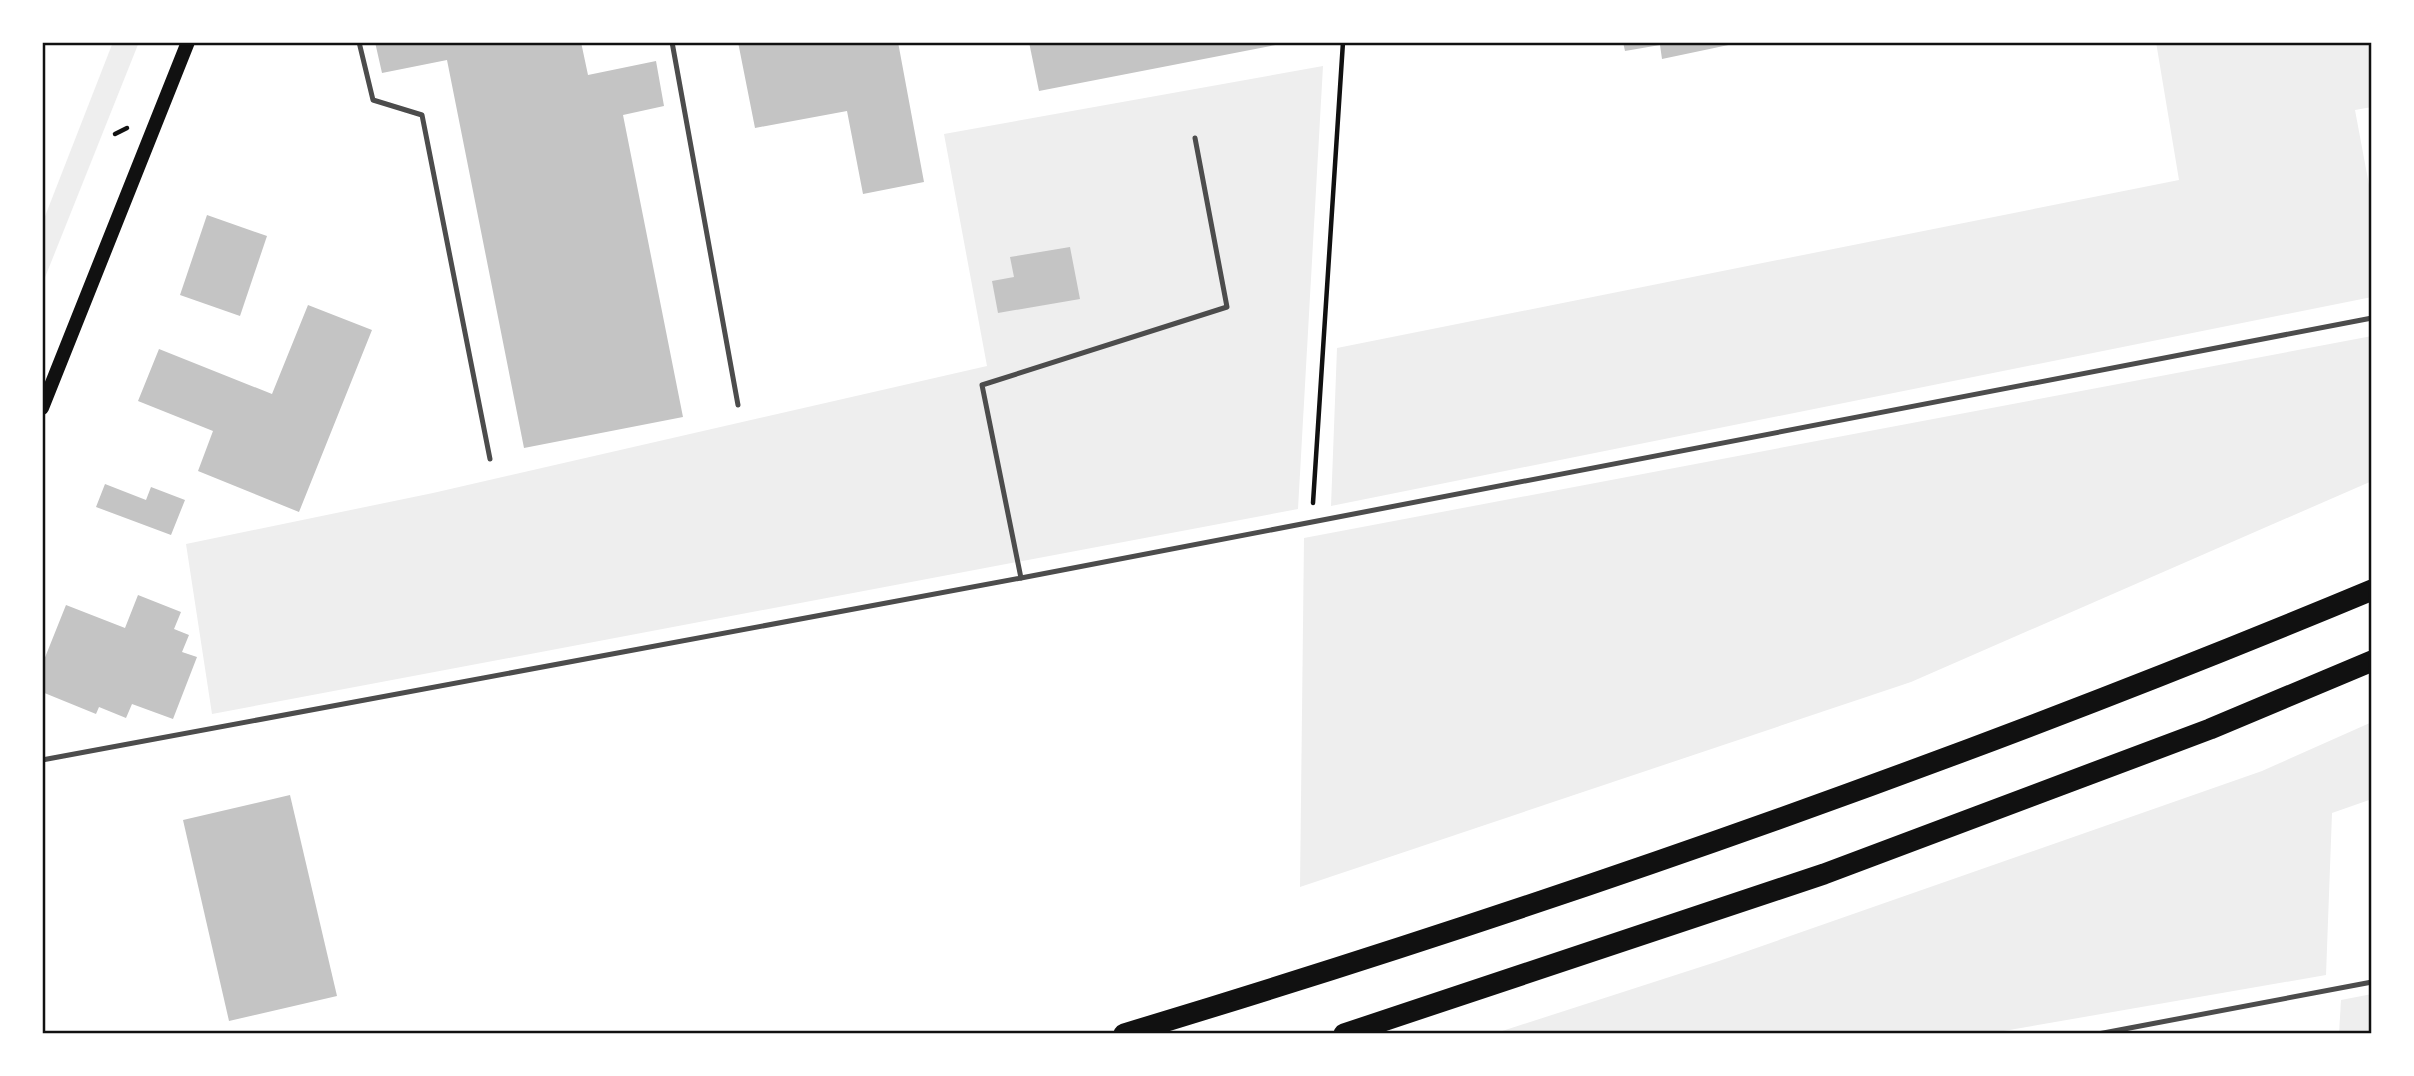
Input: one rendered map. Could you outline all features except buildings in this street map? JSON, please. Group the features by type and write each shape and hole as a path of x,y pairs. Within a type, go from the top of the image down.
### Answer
{"highway":[{"path":"1124,1034 1373,958 1798,813 2186,667 2372,590"},
{"path":"1344,1034 1824,874 2210,729 2372,661"}],"main road":[{"path":"42,408 188,42"}],"lane":[{"path":"359,42 373,100 422,115 490,459"},
{"path":"672,42 738,405"},
{"path":"1021,578 982,385 1227,307 1195,138"},
{"path":"42,760 1021,578 2372,318"},
{"path":"2098,1034 2372,982"}],"path":[{"path":"1312,521 1343,42"}],"shaded area":[{"path":"113,42 139,42 42,285 42,224"},
{"path":"2156,42 2372,42 2372,107 2355,110 2372,201 2372,297 1331,506 1337,348 2179,180"},
{"path":"1323,66 1298,509 212,714 186,544 433,493 987,366 944,134"},
{"path":"2372,336 2372,481 1911,682 1300,887 1304,538"},
{"path":"2372,722 2372,799 2332,813 2326,975 1986,1034 1493,1034 1719,961 2262,771"},
{"path":"2372,994 2372,1034 2339,1034 2341,1000"}]}
